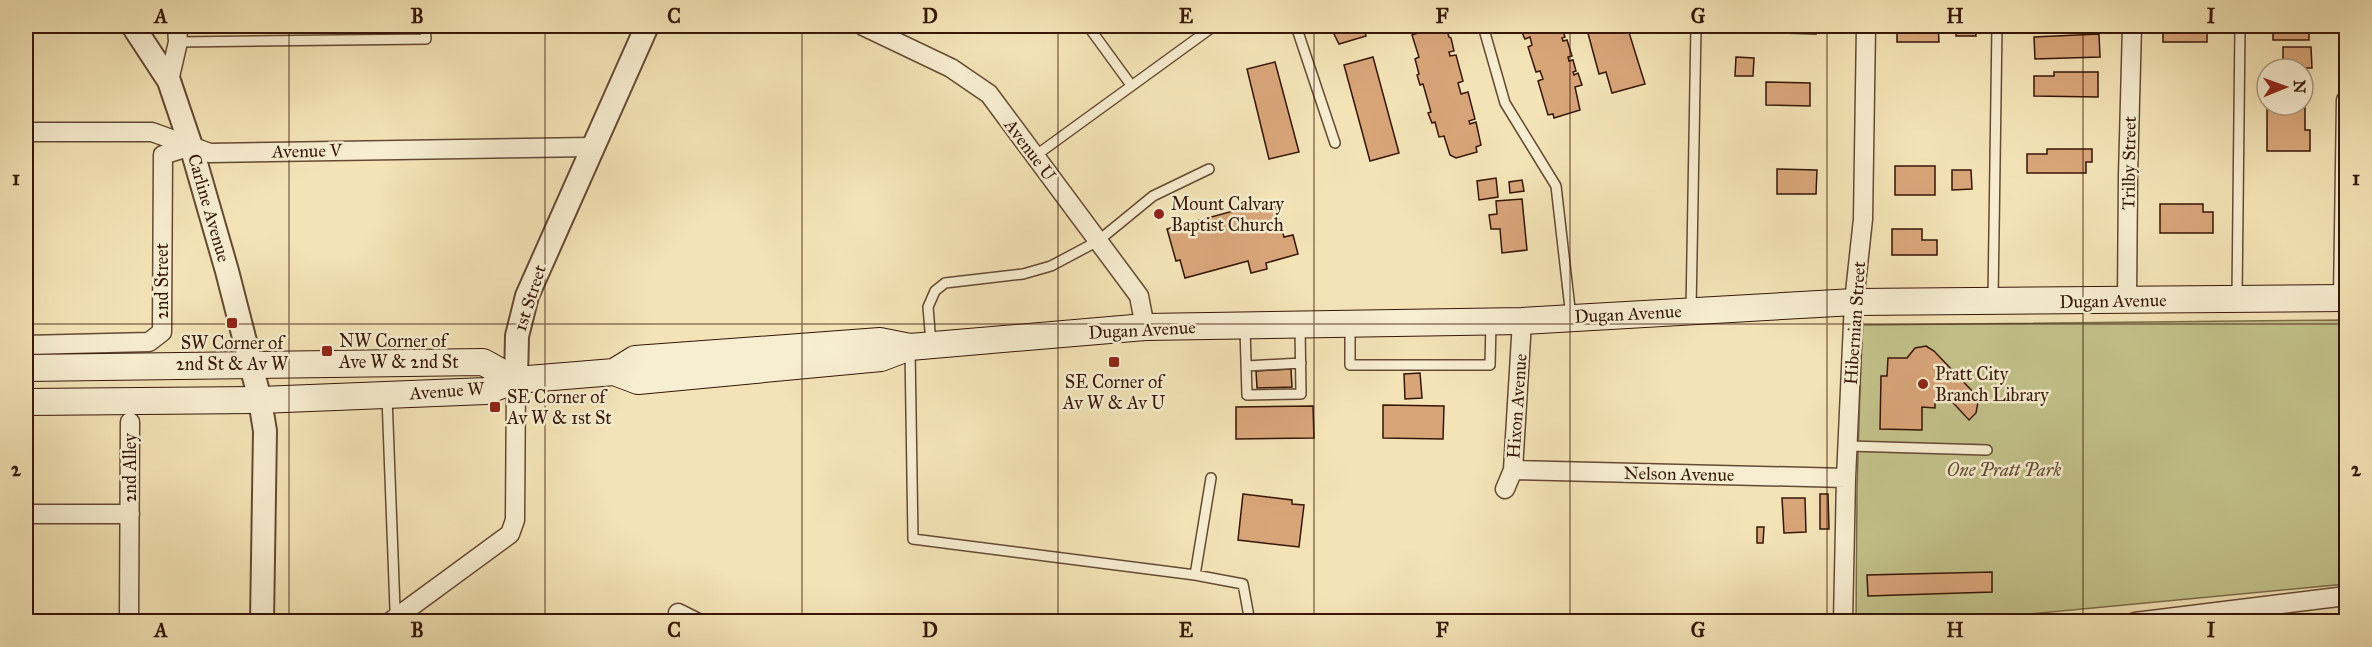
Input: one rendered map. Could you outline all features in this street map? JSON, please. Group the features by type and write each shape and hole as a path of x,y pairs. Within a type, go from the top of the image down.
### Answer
{"main road":[{"name":"Dugan Avenue","path":"516,380 614,372 635,359 880,340 920,346 1145,327 1522,321 1854,302 2345,298"},
{"name":"Avenue W","path":"26,368 483,362 516,380"},
{"name":"Avenue W","path":"26,402 260,400 486,391 516,380"}],"street":[{"name":"Carline Avenue","path":"133,26 169,81 191,146 227,271 260,400"},
{"name":"1st Street","path":"394,618 510,534 515,520 517,336 527,296 647,26"},
{"name":"Avenue U","path":"862,26 951,68 989,94 1139,296 1145,327"},
{"name":"Hibernian Street","path":"1842,621 1854,302 1863,219 1866,26"},
{"name":"Trilby Street","path":"2127,301 2127,176 2132,26"},
{"path":"169,81 178,34"},
{"path":"2345,298 2346,100"},
{"name":"Avenue V","path":"26,132 152,132 210,153 592,147"},
{"name":"2nd Street","path":"26,345 149,342 162,332 163,155 191,146"},
{"name":"Hixon Avenue","path":"1504,489 1513,470 1522,321"},
{"path":"260,400 265,430 262,621"},
{"name":"2nd Alley","path":"129,621 130,422"},
{"name":"Nelson Avenue","path":"1513,470 1846,478"},
{"path":"26,514 130,513"},
{"path":"2135,621 2346,596"},
{"path":"678,613 696,621"}],"lane":[{"path":"178,34 426,39 425,26"},
{"path":"1088,26 1131,85"},
{"path":"1035,156 1214,26"},
{"path":"1296,26 1335,143"},
{"path":"1483,26 1505,103 1556,186 1571,317"},
{"path":"1691,311 1696,26"},
{"path":"1993,302 1997,26"},
{"path":"2237,300 2240,26"},
{"path":"1209,169 1153,196 1098,241 1052,266 1023,274 945,283 935,291 928,307 920,346 913,538 1195,575 1243,584 1250,621"},
{"path":"1350,324 1350,365 1490,365 1491,322"},
{"path":"1245,327 1247,395 1301,394 1300,325"},
{"path":"1247,366 1301,363"},
{"path":"387,394 394,618"},
{"path":"1848,446 1987,450"},
{"path":"1195,575 1211,478"}],"green space":[{"name":"One Pratt Park","path":"2346,320 2346,584 1955,621 1856,622 1862,325"}],"building":[{"path":"1330,26 1363,26 1366,36 1339,44"},
{"path":"1439,26 1440,30 1446,28 1451,38 1454,51 1449,52 1450,56 1456,55 1463,81 1458,83 1461,94 1468,92 1475,119 1469,121 1470,124 1476,122 1481,145 1476,147 1477,152 1456,158 1450,155 1444,136 1439,137 1435,122 1432,123 1423,84 1420,85 1417,75 1419,74 1415,59 1419,57 1412,35"},
{"path":"1519,26 1562,27 1565,37 1562,38 1563,41 1567,40 1572,56 1568,57 1569,61 1573,60 1576,71 1573,72 1574,75 1578,73 1582,85 1575,87 1580,110 1554,118 1553,114 1548,115 1538,81 1543,79 1540,71 1536,72 1528,47 1532,45 1530,37 1525,39"},
{"path":"1586,26 1627,26 1645,84 1612,93 1606,72 1599,74"},
{"path":"1775,26 1816,26 1816,34 1774,33"},
{"path":"1897,26 1938,26 1939,42 1897,42"},
{"path":"1956,26 1975,26 1976,36 1956,36"},
{"path":"2163,26 2216,26 2216,33 2207,33 2207,42 2163,42"},
{"path":"2273,26 2309,26 2309,40 2273,40"},
{"path":"2099,34 2100,57 2035,59 2034,37"},
{"path":"2283,47 2311,47 2311,57 2283,57"},
{"path":"1373,57 1399,153 1370,161 1344,65"},
{"path":"1736,57 1754,58 1753,76 1735,76"},
{"path":"1275,62 1299,152 1269,159 1247,69"},
{"path":"2054,72 2098,72 2098,97 2034,96 2034,76 2054,76"},
{"path":"1766,82 1810,83 1810,106 1766,105"},
{"path":"2267,117 2305,117 2305,130 2310,130 2310,151 2267,151"},
{"path":"2047,149 2092,149 2092,162 2086,162 2086,173 2027,173 2027,154 2047,154"},
{"path":"1895,166 1935,166 1935,195 1895,195"},
{"path":"1777,169 1817,170 1816,194 1777,194"},
{"path":"1952,170 1971,170 1972,189 1952,190"},
{"path":"1496,178 1498,197 1479,200 1477,181"},
{"path":"1522,180 1524,191 1510,193 1509,182"},
{"path":"1522,199 1527,250 1502,253 1500,229 1491,229 1489,215 1497,214 1496,201"},
{"path":"1274,200 1284,237 1293,235 1298,254 1266,263 1267,269 1251,273 1248,261 1185,278 1180,260 1176,261 1167,229"},
{"path":"2160,204 2203,204 2203,212 2213,212 2213,233 2160,233"},
{"path":"1892,229 1922,229 1922,240 1937,240 1937,255 1892,255"},
{"name":"Pratt City Branch Library","path":"1926,346 1934,351 1974,393 1978,402 1976,413 1969,420 1945,394 1935,403 1935,408 1922,407 1922,430 1880,429 1881,376 1887,376 1888,358 1907,358 1915,348"},
{"path":"1291,369 1292,387 1257,388 1256,371"},
{"path":"1420,373 1422,398 1405,399 1404,374"},
{"path":"1383,405 1444,406 1443,439 1383,438"},
{"path":"1313,406 1314,438 1236,439 1236,407"},
{"path":"1243,494 1292,500 1292,504 1304,505 1299,547 1238,540"},
{"path":"1820,494 1828,494 1829,529 1820,529"},
{"path":"1782,498 1805,498 1806,532 1784,533"},
{"path":"1757,527 1764,527 1763,543 1757,543"},
{"path":"1992,572 1992,592 1868,596 1867,575"}],"place":[{"name":"Mount Calvary Baptist Church","path":"1159,214"},
{"name":"SW Corner of 2nd St & Av W","path":"232,323"},
{"name":"NW Corner of Ave W & 2nd St","path":"327,351"},
{"name":"SE Corner of Av W & Av U","path":"1114,362"},
{"name":"Pratt City Branch Library","path":"1923,384"},
{"name":"SE Corner of Av W & 1st St","path":"495,407"}]}
